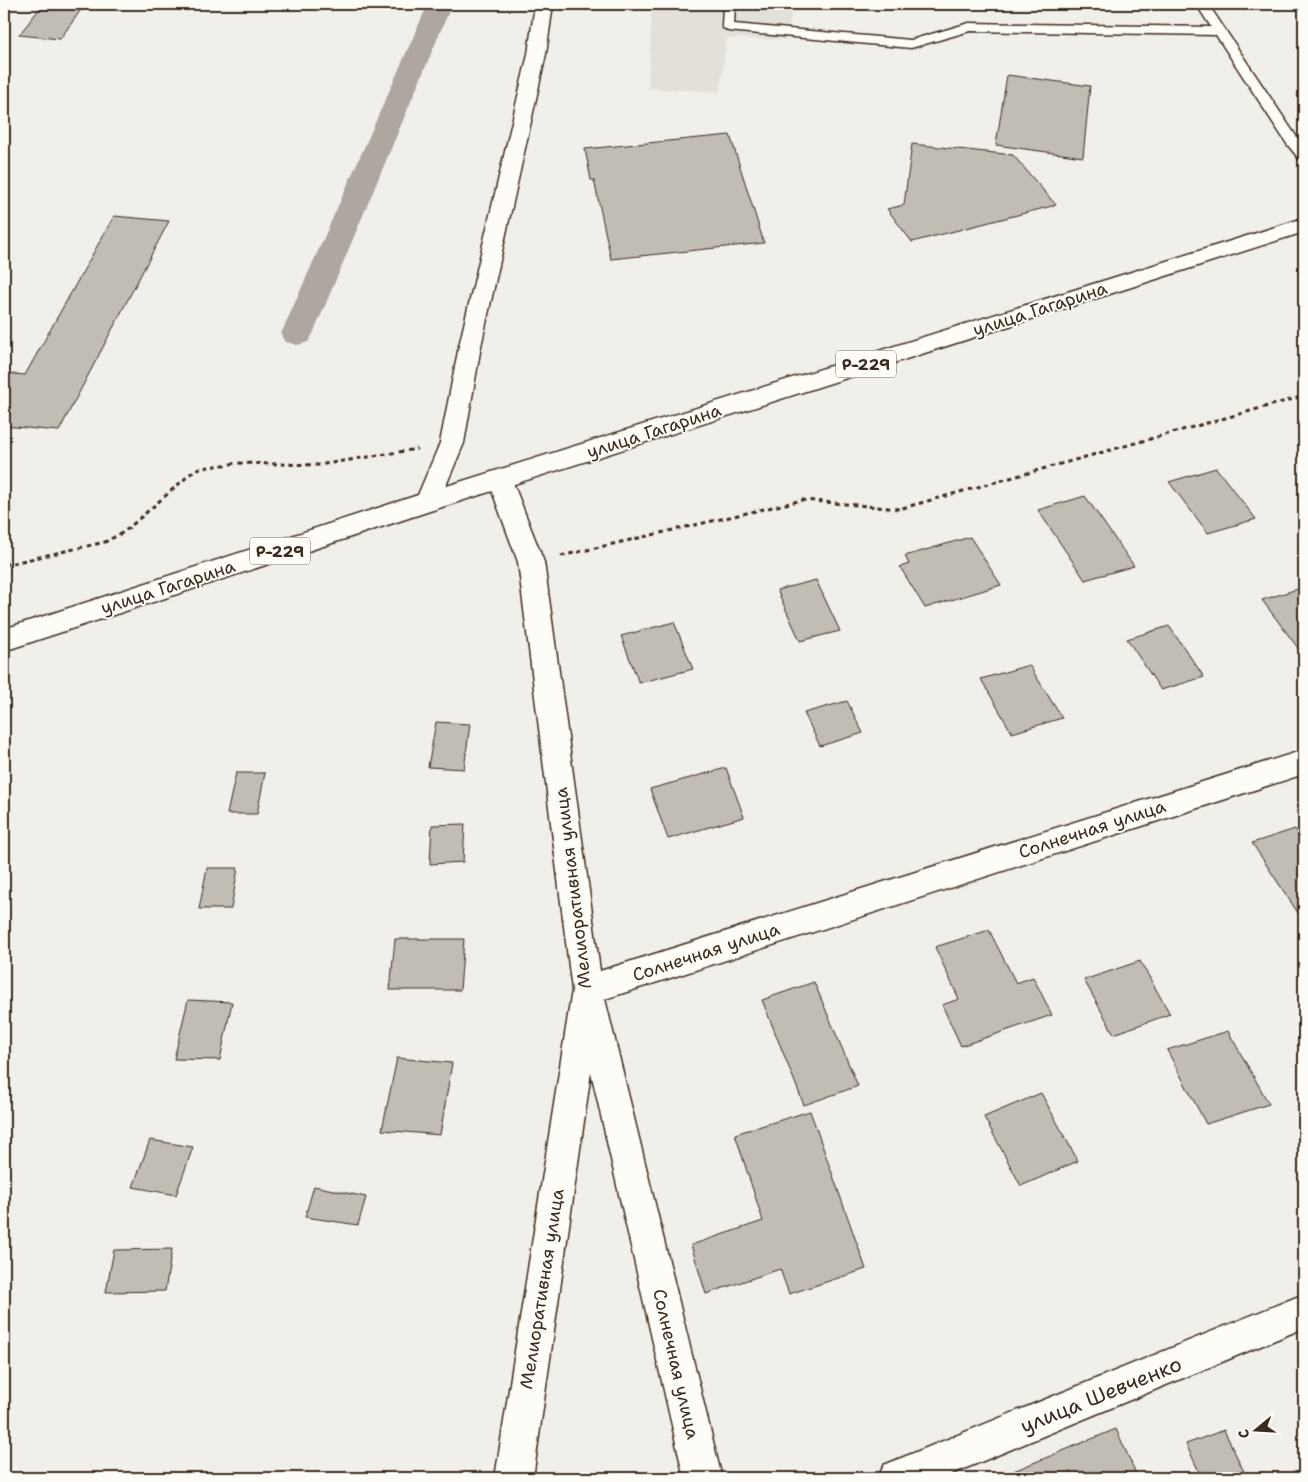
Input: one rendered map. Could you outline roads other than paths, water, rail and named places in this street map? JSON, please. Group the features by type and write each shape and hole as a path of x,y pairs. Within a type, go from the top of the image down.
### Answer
{"street":[{"path":"427,502 452,443 473,337 537,54 544,4"},
{"name":"улица Гагарина","path":"4,640 427,502 1304,225"},
{"name":"Мелиоративная улица","path":"500,480 531,562 587,990 514,1478"},
{"name":"Солнечная улица","path":"703,1478 587,990 1304,762"},
{"name":"улица Шевченко","path":"897,1478 1304,1311"}],"lane":[{"path":"729,4 728,27 911,44 969,27 1220,32"},
{"path":"1202,4 1304,156"}],"waterway":[{"path":"297,334 440,4"}]}
